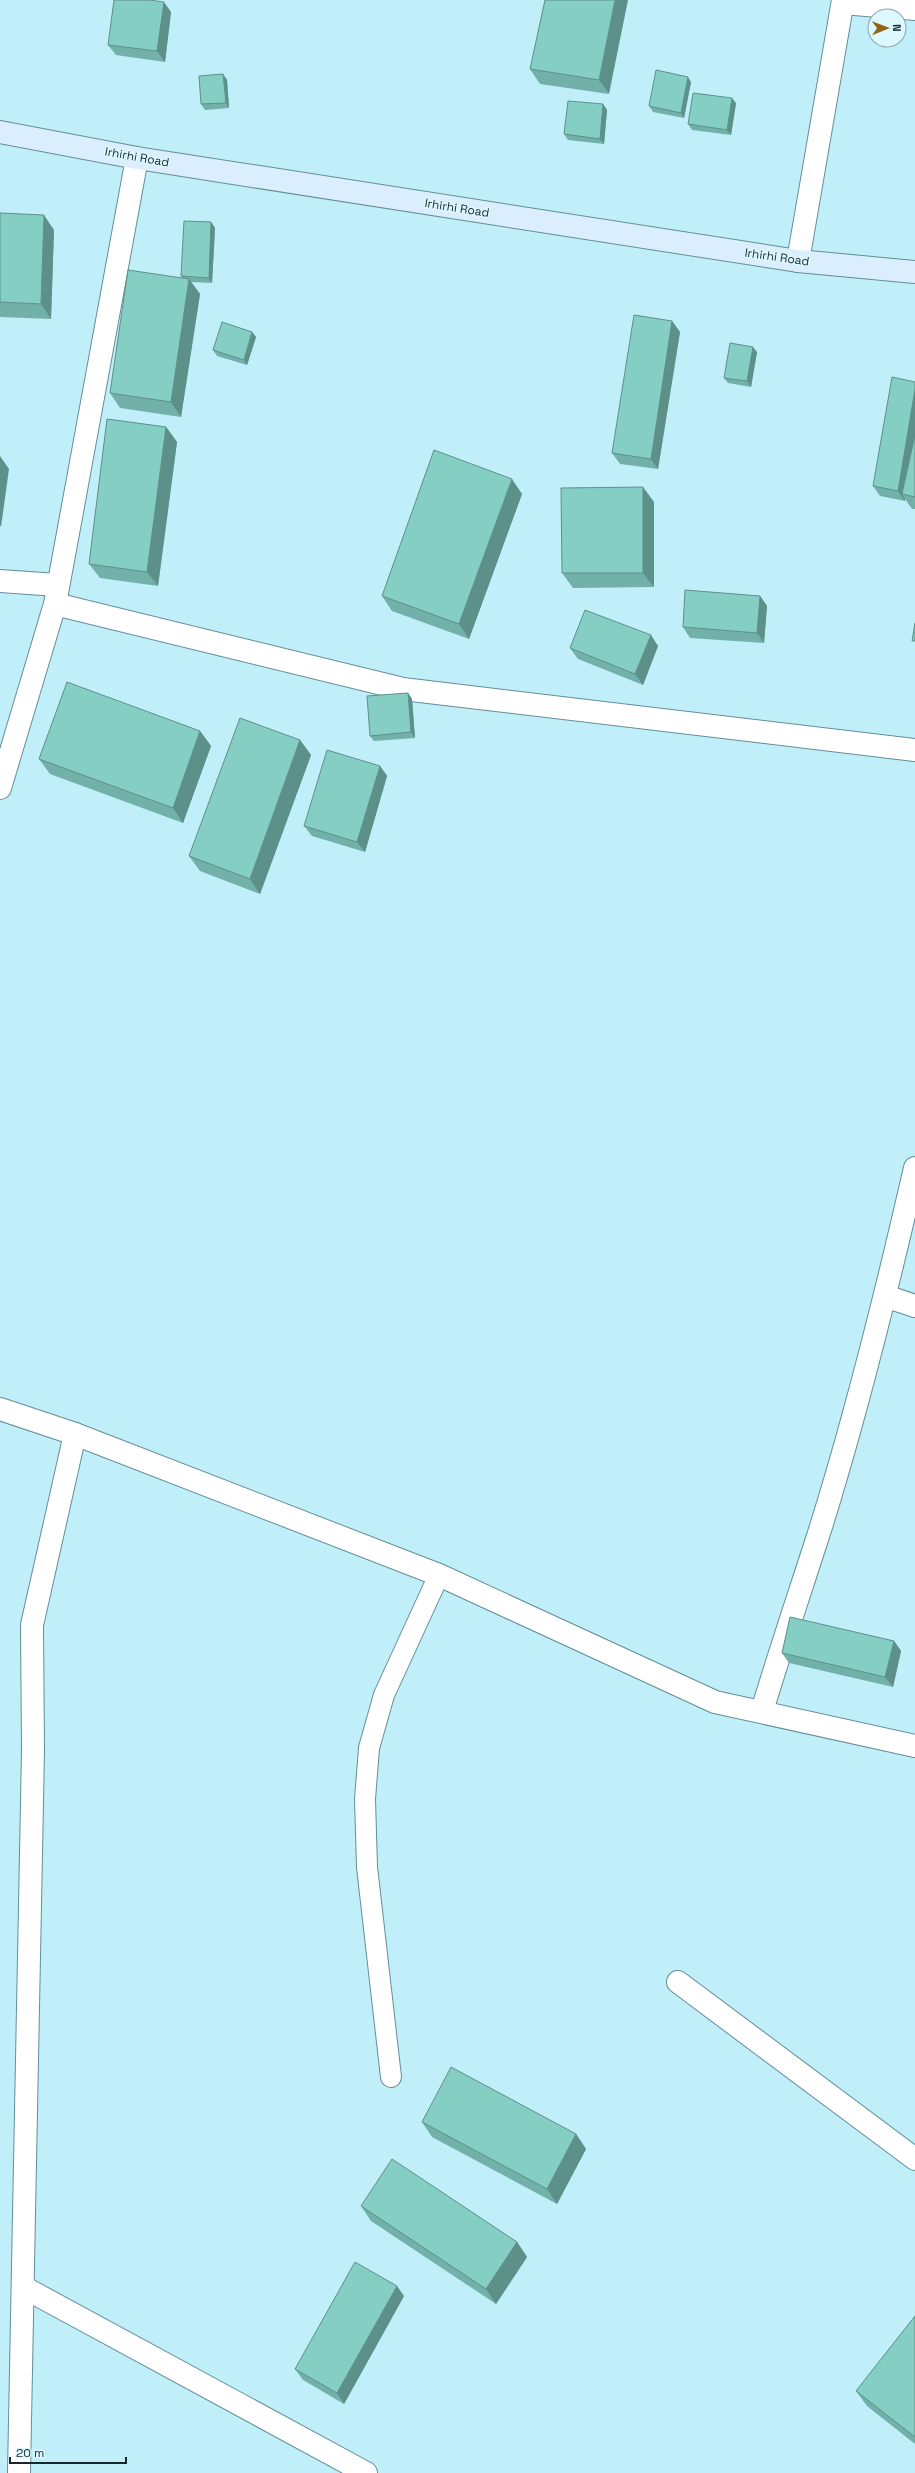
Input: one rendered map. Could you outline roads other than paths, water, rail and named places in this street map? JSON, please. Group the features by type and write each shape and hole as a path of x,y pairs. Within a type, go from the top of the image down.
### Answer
{"street":[{"path":"798,261 842,2"},
{"name":"Irhirhi Road","path":"0,132 137,158 798,261 915,272"},
{"path":"0,788 56,594 137,158"},
{"path":"0,581 56,594 403,689 915,750"},
{"path":"762,1711 782,1643 819,1532 885,1296 915,1168"},
{"path":"885,1296 915,1306"},
{"path":"0,1409 75,1434 439,1576 715,1702 762,1711 915,1746"},
{"path":"19,2473 32,1765 32,1625 75,1434"},
{"path":"678,1982 915,2160"},
{"path":"23,2287 366,2473"}],"lane":[{"path":"842,2 915,10"},
{"path":"391,2077 367,1868 364,1798 369,1748 384,1695 439,1576"}]}
